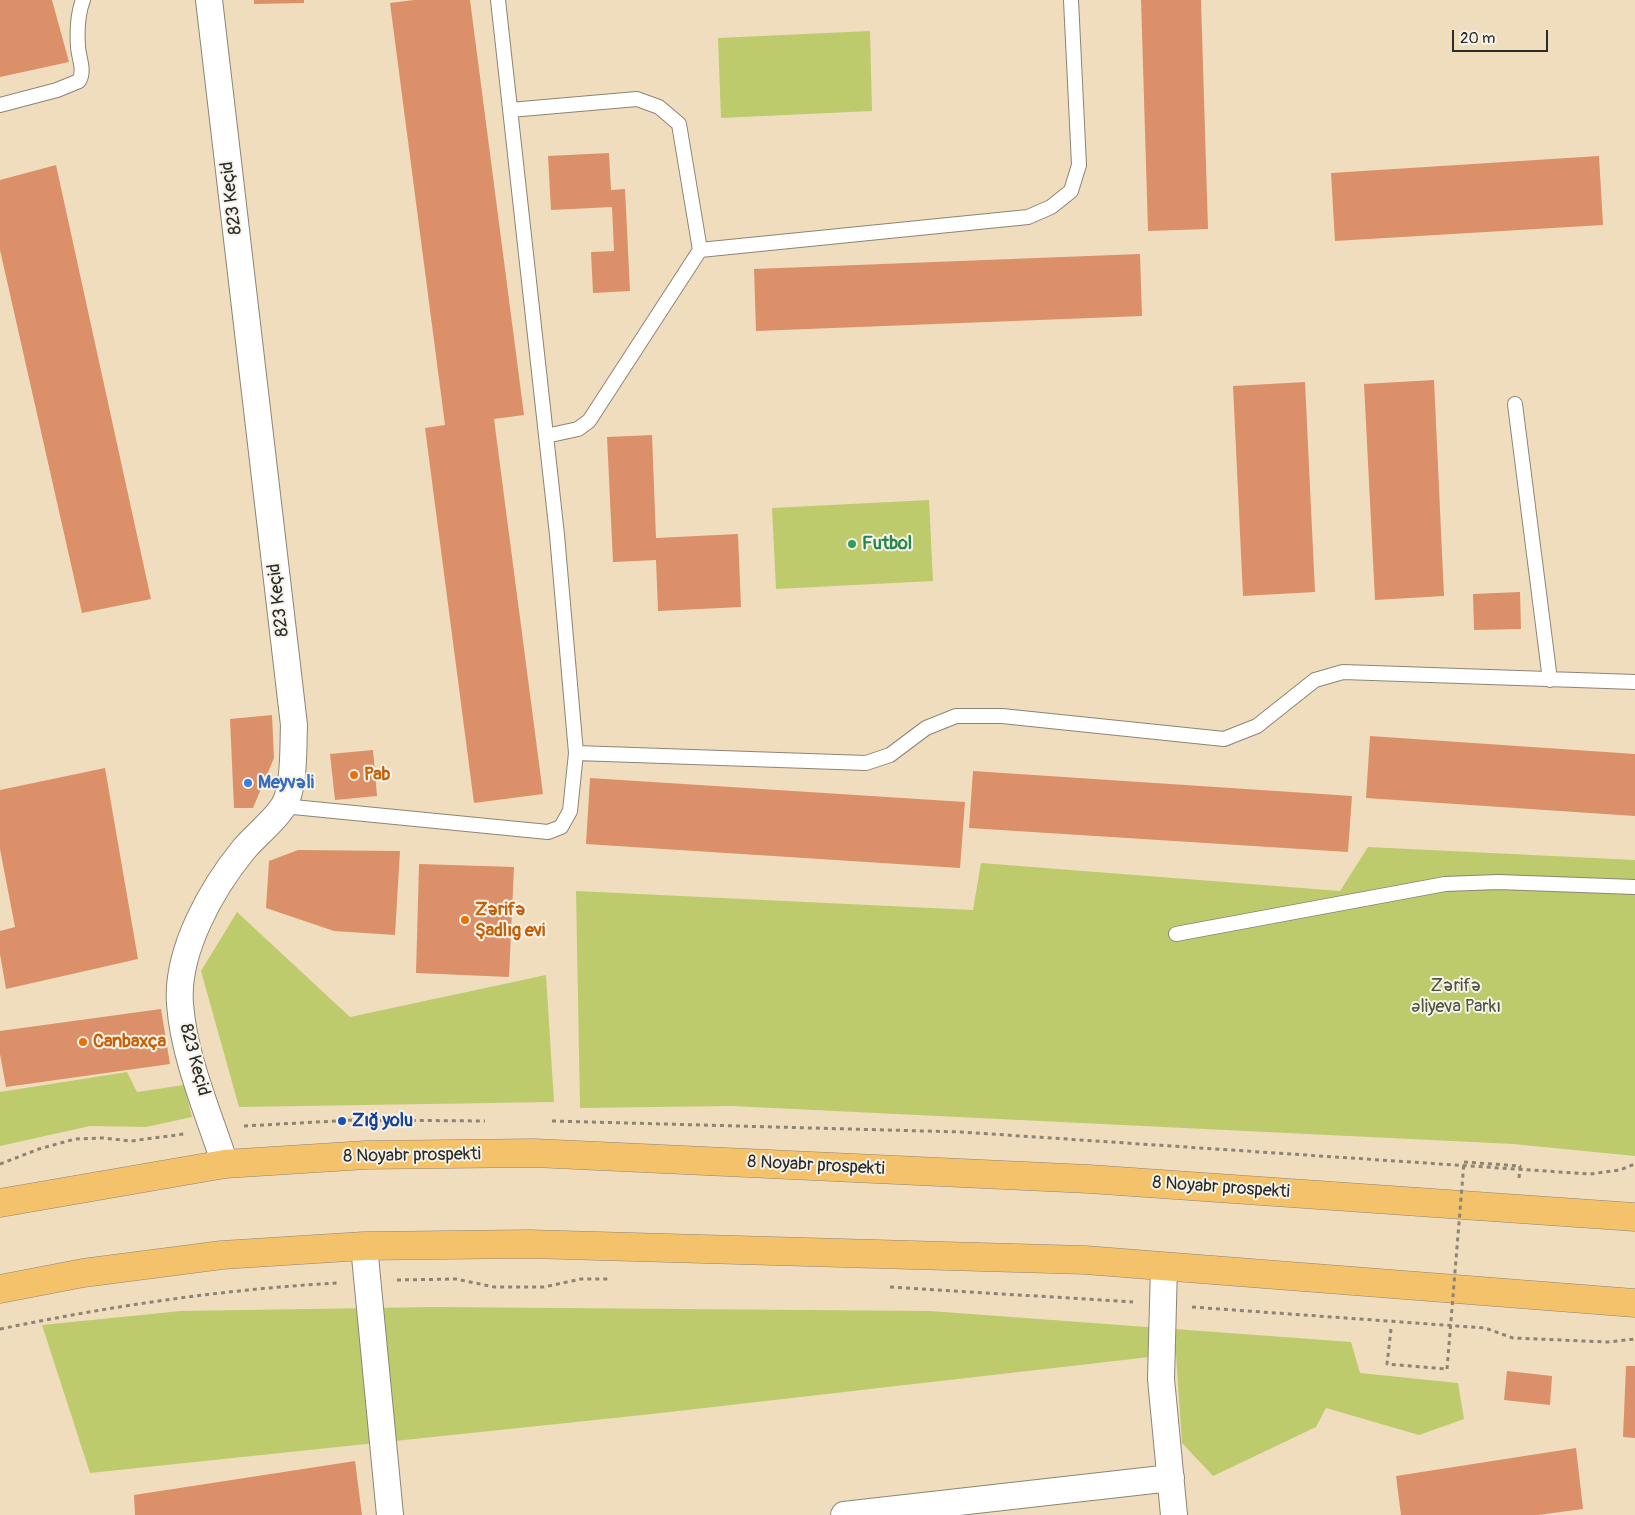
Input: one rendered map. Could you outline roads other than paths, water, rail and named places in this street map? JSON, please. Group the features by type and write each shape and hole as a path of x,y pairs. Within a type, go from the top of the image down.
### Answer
{"highway":[{"name":"8 Noyabr prospekti","path":"0,1203 225,1164 366,1155 534,1153 1089,1179 1635,1217"},
{"path":"0,1289 83,1272 222,1255 364,1246 549,1244 1085,1260 1635,1303"}],"street":[{"name":"823 Keçid","path":"209,0 294,725 291,778 283,806 244,848 224,875 203,912 184,962 180,1002 184,1040 225,1164"},
{"path":"364,1246 390,1515"},
{"path":"1164,1266 1161,1378 1174,1515"},
{"path":"844,1515 1171,1478"}],"lane":[{"path":"0,104 66,87 79,81 82,69 78,48 78,12 83,0"},
{"path":"283,806 548,832 561,827 570,810 576,752 546,436 498,0"},
{"path":"700,250 1028,218 1051,207 1071,191 1079,165 1071,0"},
{"path":"510,110 636,100 659,107 678,124 700,250 589,421 578,429 546,436"},
{"path":"1515,404 1550,680"},
{"path":"576,752 866,763 890,755 926,728 956,716 1002,716 1224,739 1257,726 1315,680 1343,672 1635,682"},
{"path":"1176,934 1445,884 1498,882 1635,887"}],"place":[{"name":"Futbol","path":"852,544"},
{"name":"Pab","path":"354,775"},
{"name":"Meyvəli","path":"248,783"},
{"name":"Zərifə Şadlıg evi","path":"465,920"},
{"name":"Canbaxça","path":"83,1042"},
{"name":"Zığ yolu","path":"342,1121"}],"park label":[{"name":"Zərifə Əliyeva Parkı","path":"1456,996"}]}
